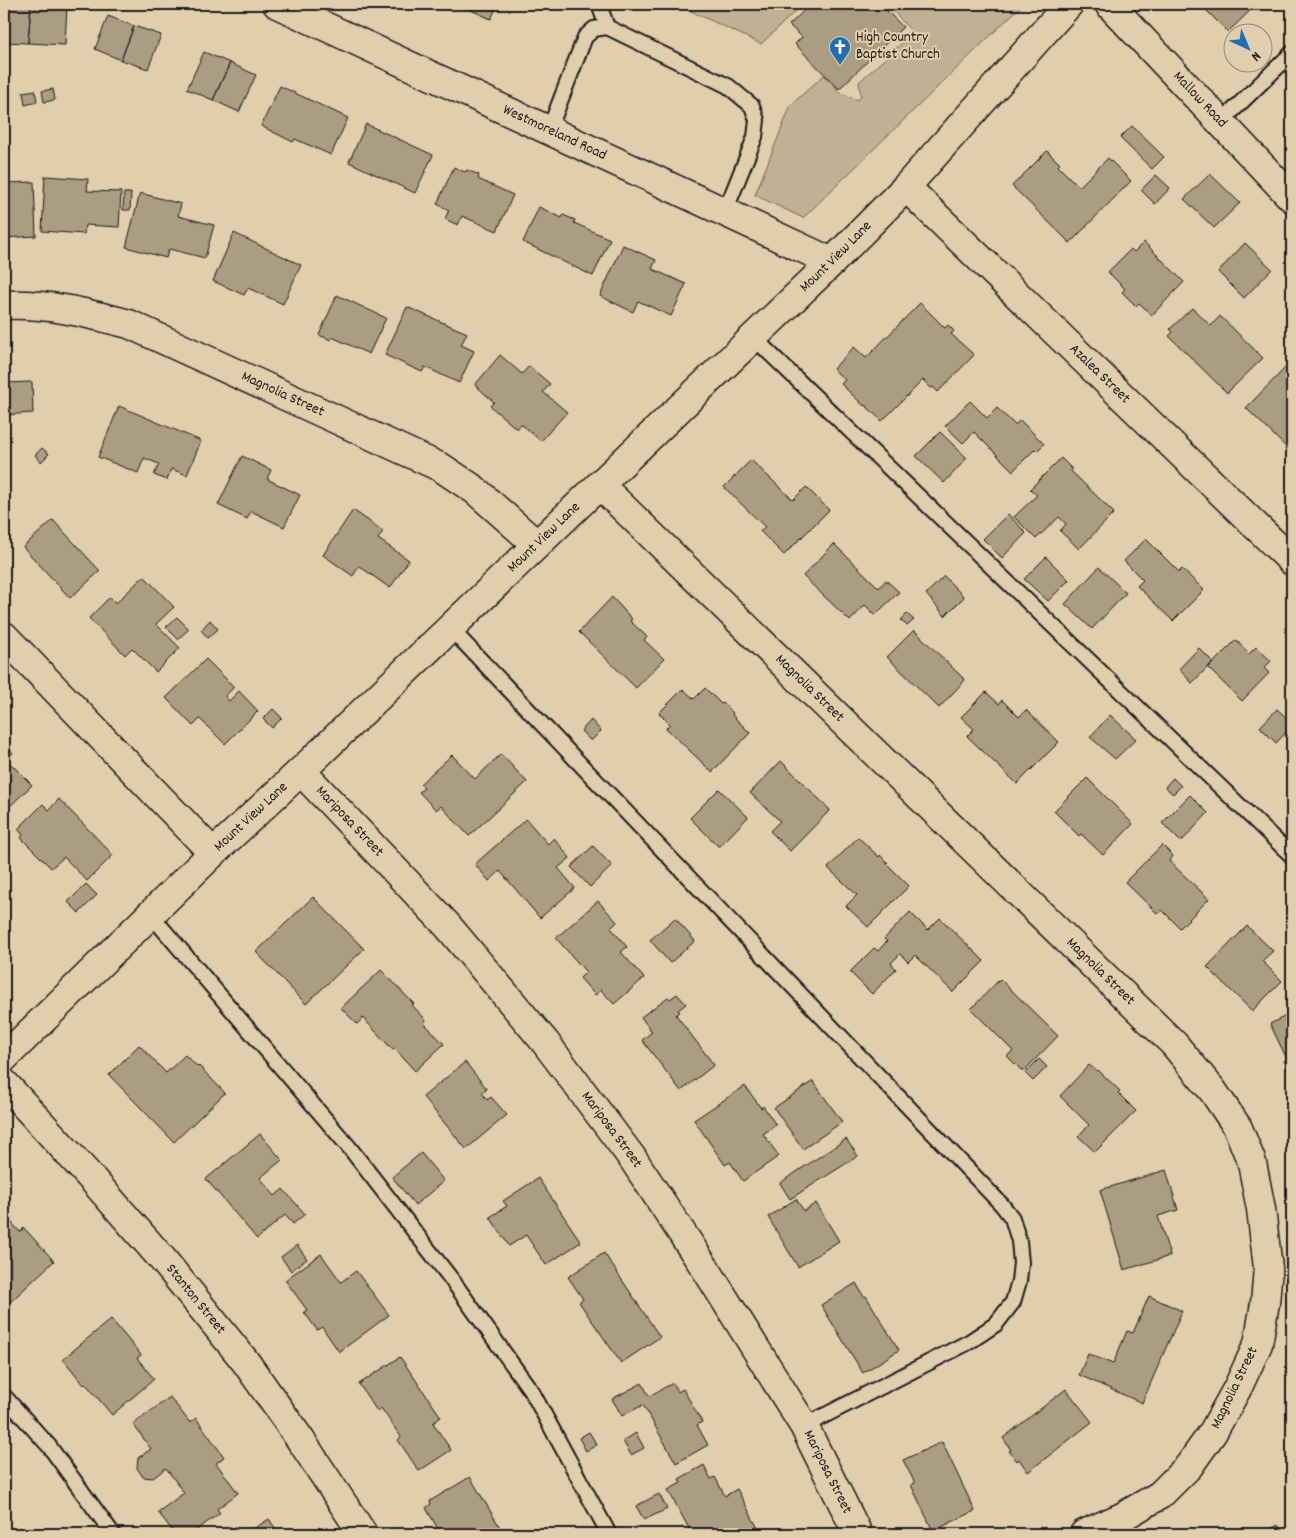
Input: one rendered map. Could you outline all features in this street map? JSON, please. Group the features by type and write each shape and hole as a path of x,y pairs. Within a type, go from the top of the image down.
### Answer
{"street":[{"name":"Westmoreland Road","path":"277,4 832,262"},
{"name":"Mount View Lane","path":"4,1058 213,853 832,262 906,187 1069,4"},
{"name":"Mallow Road","path":"1109,4 1292,198"},
{"name":"Azalea Street","path":"906,187 1292,561"},
{"name":"Magnolia Street","path":"4,305 26,304 74,310 129,324 442,468 475,490 537,545"},
{"name":"Magnolia Street","path":"600,485 1174,1044 1213,1091 1238,1128 1252,1162 1261,1209 1268,1268 1265,1303 1258,1344 1218,1425 1189,1466 1160,1495 1122,1517 1084,1534"},
{"path":"4,636 213,853"},
{"name":"Mariposa Street","path":"301,771 447,925 545,1042 634,1159 709,1274 804,1426 858,1534"},
{"name":"Stanton Street","path":"4,1083 164,1261 245,1361 363,1534"}],"lane":[{"path":"600,4 607,27"},
{"path":"549,130 585,37 594,29 607,27 728,86 752,106 758,120 755,137 725,212"},
{"path":"1221,122 1292,53"},
{"path":"754,338 1292,856"},
{"path":"450,628 1012,1218 1019,1240 1021,1263 1019,1280 1014,1302 996,1324 969,1342 804,1426"},
{"path":"151,915 349,1147 452,1280 532,1392 609,1534"},
{"path":"4,1396 49,1446 113,1534"}],"path":[{"path":"883,4 889,10"}],"shaded area":[{"path":"676,4 803,4 761,44"},
{"path":"887,4 1023,4 803,218 755,195 791,105 824,75 837,88 837,91 857,100 861,97 859,82 913,33"}],"building":[{"path":"4,4 31,4 28,43 4,42"},
{"path":"31,4 67,5 65,45 28,43"},
{"path":"457,4 498,4 491,19"},
{"name":"High Country Baptist Church","path":"811,4 880,4 903,27 839,89 795,44 802,37 789,25"},
{"path":"1200,4 1257,4 1238,22 1224,22 1224,28"},
{"path":"108,16 134,26 121,60 95,49"},
{"path":"134,26 161,35 148,69 121,60"},
{"path":"204,52 230,63 213,100 187,89"},
{"path":"230,63 256,75 239,112 213,100"},
{"path":"280,86 348,118 331,155 295,139 293,142 261,126"},
{"path":"53,89 55,100 44,102 42,91"},
{"path":"35,90 37,102 25,105 23,92"},
{"path":"366,124 433,155 415,193 349,162"},
{"path":"1132,126 1164,157 1152,169 1120,138"},
{"path":"1047,151 1060,164 1058,166 1079,187 1108,158 1131,181 1070,243 1012,186"},
{"path":"454,167 479,175 478,179 513,195 497,231 462,216 458,225 445,219 449,210 437,204"},
{"path":"1210,174 1240,203 1214,228 1184,199"},
{"path":"1156,175 1170,188 1155,204 1141,190"},
{"path":"45,176 88,179 87,191 121,192 119,227 85,225 84,234 42,231"},
{"path":"34,182 36,236 4,238 4,183"},
{"path":"124,193 131,193 130,210 123,210"},
{"path":"140,193 181,204 178,216 214,225 205,258 169,249 166,258 126,247"},
{"path":"539,207 562,218 563,215 575,220 574,223 610,239 593,276 523,242"},
{"path":"234,233 301,265 283,304 248,288 244,295 213,281"},
{"path":"1144,242 1184,282 1152,315 1139,303 1136,306 1122,292 1125,289 1108,272 1131,249 1134,252"},
{"path":"1245,243 1272,269 1244,298 1218,272"},
{"path":"623,245 656,260 652,269 686,284 671,316 638,301 633,312 600,296"},
{"path":"337,295 386,318 369,354 332,337 331,340 319,335"},
{"path":"920,303 945,328 948,325 954,331 951,334 974,355 938,392 923,380 882,421 841,384 845,380 833,369 854,347 866,358"},
{"path":"407,307 467,333 461,345 474,351 459,383 425,367 422,372 385,355"},
{"path":"1192,308 1211,326 1220,316 1263,358 1227,393 1169,336 1173,332 1170,329"},
{"path":"500,355 522,374 529,366 550,384 543,392 567,412 541,441 521,424 517,429 490,406 494,402 475,385"},
{"path":"1292,361 1292,453 1246,408"},
{"path":"32,382 33,413 4,415 4,383"},
{"path":"970,401 987,418 997,408 1015,425 1020,420 1044,444 1037,451 1035,449 1013,471 974,432 963,443 945,426"},
{"path":"119,406 201,441 187,475 171,469 167,480 154,475 159,464 144,458 138,473 98,457"},
{"path":"940,432 967,458 944,483 916,456"},
{"path":"42,448 49,454 41,462 35,455"},
{"path":"242,456 271,470 267,479 300,495 284,527 251,511 247,519 218,505"},
{"path":"1061,458 1072,469 1071,471 1114,513 1079,549 1060,531 1066,524 1059,517 1036,539 1014,517 1037,495 1030,489"},
{"path":"751,460 793,500 806,487 829,510 784,555 760,531 765,527 724,487"},
{"path":"353,510 383,531 378,539 409,560 390,588 359,566 353,576 323,555"},
{"path":"1008,514 1026,533 1002,558 983,539"},
{"path":"53,520 100,571 70,598 23,547"},
{"path":"1146,539 1179,572 1182,569 1204,590 1173,621 1137,586 1143,580 1124,561"},
{"path":"834,544 879,588 886,580 899,592 875,615 865,605 850,621 803,576"},
{"path":"1046,557 1069,580 1048,601 1024,579"},
{"path":"1099,567 1126,593 1092,629 1065,604"},
{"path":"144,576 174,607 156,624 180,648 156,672 132,648 125,655 89,618 110,597 116,603"},
{"path":"944,576 964,597 945,616 926,594"},
{"path":"612,597 632,619 630,621 647,637 644,640 664,659 636,688 579,632"},
{"path":"907,614 914,620 907,626 901,620"},
{"path":"177,617 189,629 178,639 166,627"},
{"path":"210,620 218,629 208,638 201,630"},
{"path":"914,630 965,680 939,708 887,657"},
{"path":"1236,640 1249,654 1256,647 1271,661 1264,668 1269,673 1242,701 1208,668"},
{"path":"1199,648 1213,662 1192,683 1179,669"},
{"path":"206,659 234,687 225,696 229,701 239,691 258,711 225,744 200,719 193,726 166,698"},
{"path":"705,688 733,713 732,715 750,733 712,772 666,728 670,724 659,713 683,689 694,699"},
{"path":"986,692 999,704 1002,700 1019,717 1026,710 1059,742 1017,784 967,736 974,729 961,717"},
{"path":"273,709 282,718 272,728 263,719"},
{"path":"1277,709 1292,723 1292,726 1276,743 1260,727"},
{"path":"1110,715 1136,739 1115,759 1090,737"},
{"path":"591,720 601,731 591,741 581,731"},
{"path":"4,743 13,753 6,759 32,785 4,812"},
{"path":"501,754 527,782 469,836 441,806 436,810 419,792 424,788 420,784 452,755 475,779"},
{"path":"781,761 830,810 790,851 770,831 780,821 750,793"},
{"path":"1087,778 1133,824 1103,855 1081,834 1079,836 1054,811"},
{"path":"1173,778 1181,786 1173,794 1165,787"},
{"path":"719,789 748,817 719,847 690,818"},
{"path":"1190,795 1208,813 1181,842 1162,823"},
{"path":"59,799 113,855 87,881 64,857 51,868 21,838 23,835 18,829 43,804 49,810"},
{"path":"526,819 548,844 554,838 570,858 558,868 575,888 540,918 500,871 489,881 475,864"},
{"path":"858,837 879,857 880,855 909,886 868,927 846,906 857,895 828,868"},
{"path":"1162,845 1173,856 1169,861 1209,899 1180,928 1162,910 1158,914 1125,882"},
{"path":"593,846 612,866 590,887 571,867"},
{"path":"86,884 97,895 79,913 68,902"},
{"path":"313,897 364,949 306,1004 256,952"},
{"path":"598,901 617,922 611,928 627,947 621,952 644,978 614,1004 601,990 595,995 580,978 586,972 556,938"},
{"path":"910,912 928,930 940,918 984,961 953,992 915,955 908,962 900,954 891,963 896,969 872,994 850,972 874,948 878,951 887,941 884,939"},
{"path":"675,918 695,941 670,963 650,940"},
{"path":"1247,926 1273,951 1262,961 1282,981 1252,1011 1207,967"},
{"path":"381,970 414,1004 412,1005 426,1020 424,1023 444,1044 415,1071 363,1018 357,1024 341,1008"},
{"path":"1000,979 1058,1036 1023,1072 1007,1056 1013,1051 971,1009"},
{"path":"677,994 686,1004 678,1010 680,1012 676,1015 714,1065 681,1091 642,1040 652,1032 641,1017 668,997 670,999"},
{"path":"1292,1013 1292,1077 1284,1061 1287,1059 1270,1024"},
{"path":"139,1045 166,1073 185,1055 199,1066 225,1093 174,1142 109,1075"},
{"path":"1039,1059 1047,1067 1033,1081 1025,1073"},
{"path":"465,1062 487,1089 482,1093 487,1100 491,1097 507,1115 466,1149 423,1097"},
{"path":"1089,1065 1098,1070 1120,1091 1118,1093 1136,1111 1095,1152 1078,1136 1089,1125 1060,1096"},
{"path":"813,1081 842,1122 803,1149 774,1108"},
{"path":"745,1086 761,1108 763,1106 776,1125 763,1134 779,1156 743,1181 730,1162 725,1165 694,1120"},
{"path":"260,1134 282,1160 260,1178 275,1196 283,1189 305,1214 293,1224 285,1215 257,1239 206,1179"},
{"path":"846,1139 858,1156 790,1199 780,1183"},
{"path":"421,1153 444,1181 415,1205 392,1177"},
{"path":"1166,1170 1178,1210 1158,1216 1170,1256 1124,1270 1100,1190"},
{"path":"538,1178 581,1242 546,1265 526,1235 509,1246 490,1217 507,1206 503,1201"},
{"path":"796,1199 804,1211 816,1203 839,1241 798,1267 768,1217"},
{"path":"4,1214 20,1232 24,1228 54,1261 6,1306 4,1304"},
{"path":"297,1245 307,1259 291,1271 281,1257"},
{"path":"604,1253 660,1337 621,1363 579,1302 583,1299 568,1277"},
{"path":"321,1254 341,1282 356,1271 389,1315 339,1352 322,1327 317,1330 304,1312 307,1310 285,1280"},
{"path":"856,1283 899,1350 863,1373 821,1305"},
{"path":"1149,1296 1182,1311 1142,1403 1079,1375 1088,1354 1113,1364 1127,1331 1133,1333"},
{"path":"111,1319 141,1355 137,1358 154,1379 112,1415 63,1359"},
{"path":"400,1357 441,1417 433,1423 451,1450 419,1471 398,1440 401,1437 381,1408 377,1411 359,1384"},
{"path":"642,1383 649,1396 673,1383 678,1392 683,1389 702,1422 697,1425 708,1445 676,1463 643,1405 622,1416 612,1399"},
{"path":"1066,1389 1092,1422 1028,1472 1019,1459 1017,1461 1009,1451 1011,1450 1003,1438"},
{"path":"170,1397 190,1423 196,1418 224,1457 216,1463 238,1493 217,1509 220,1513 191,1534 175,1534 158,1512 184,1493 166,1468 153,1478 143,1477 137,1468 138,1458 151,1449 133,1424"},
{"path":"589,1432 597,1445 586,1451 579,1438"},
{"path":"636,1433 644,1448 631,1455 623,1441"},
{"path":"942,1442 975,1511 933,1531 911,1485 915,1483 903,1460"},
{"path":"704,1465 711,1479 715,1477 725,1496 737,1489 761,1534 692,1534 668,1490 681,1483 679,1479"},
{"path":"470,1477 504,1534 441,1534 426,1508 431,1504 430,1501"},
{"path":"659,1494 667,1509 644,1520 636,1506"},
{"path":"269,1519 279,1534 245,1534"},
{"path":"1278,1525 1283,1534 1261,1534"}],"place":[{"name":"High Country Baptist Church","path":"840,66"}]}
